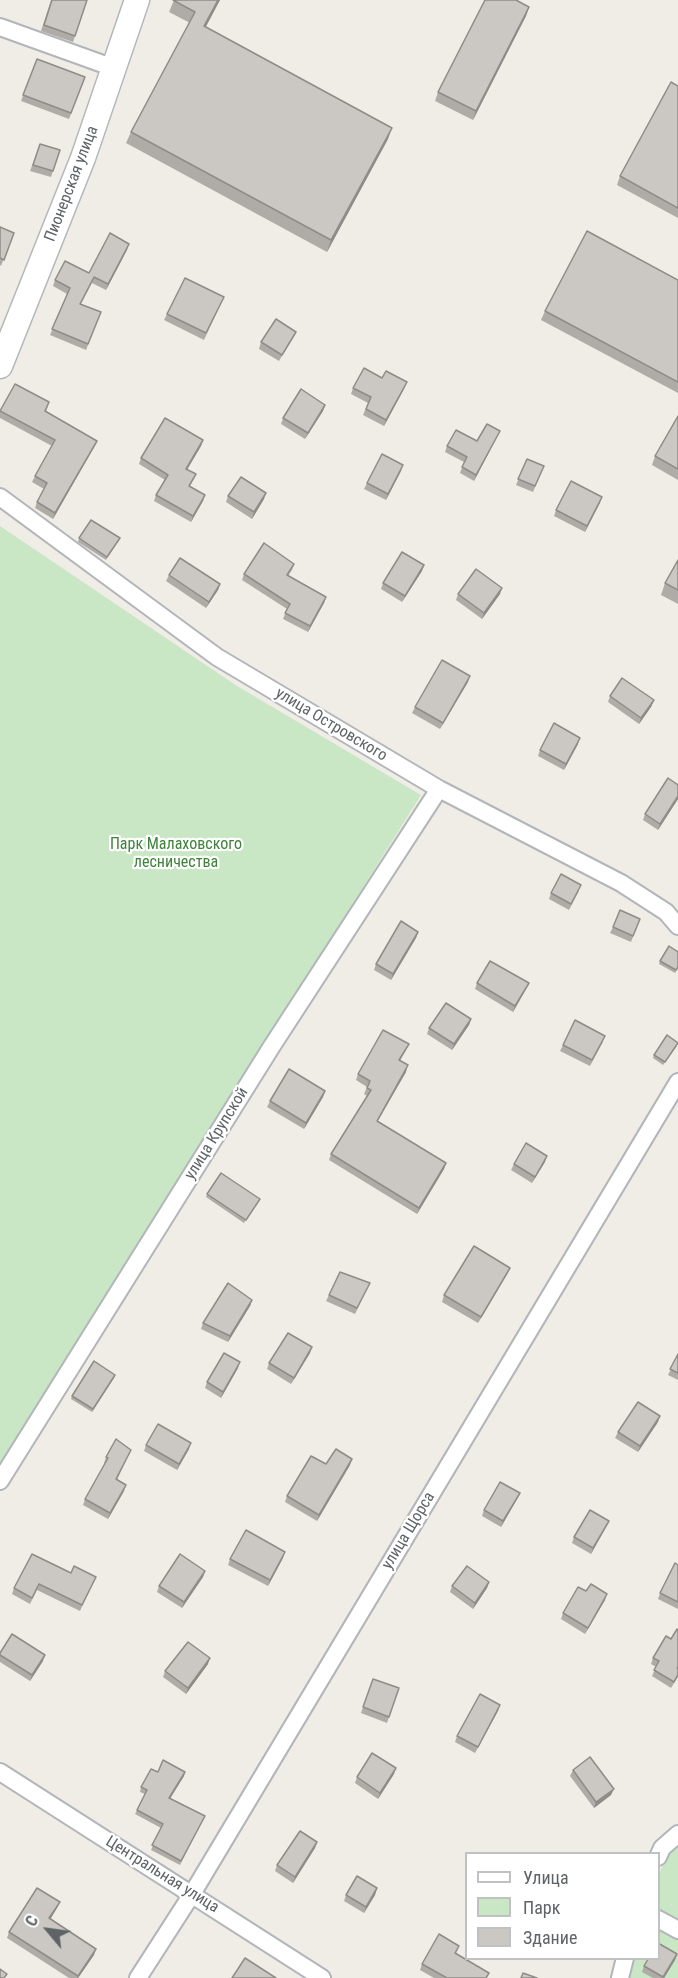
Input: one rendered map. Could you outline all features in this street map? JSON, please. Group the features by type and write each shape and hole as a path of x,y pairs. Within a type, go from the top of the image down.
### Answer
{"street":[{"name":"Пионерская улица","path":"0,366 83,158 138,0"},
{"path":"0,27 114,68"},
{"name":"улица Островского","path":"0,497 217,657 439,789 621,883 666,912 678,926"},
{"name":"улица Крупской","path":"0,1481 272,1046 439,789"},
{"name":"улица Щорса","path":"138,1978 192,1894 678,1082"},
{"name":"Центральная улица","path":"0,1772 322,1978"},
{"path":"660,1852 678,1834"},
{"path":"660,1920 678,1930"},
{"path":"620,1978 625,1960"}],"green space":[{"name":"Парк Малаховского лесничества","path":"0,526 237,686 421,795 0,1466"},
{"path":"678,1842 678,1922 660,1912 660,1872 668,1852"},
{"path":"660,1926 678,1936 678,1978 627,1978 632,1960 660,1960"}],"building":[{"path":"52,0 87,0 75,36 44,25"},
{"path":"173,0 218,0 204,26 392,128 331,240 131,132 195,12"},
{"path":"485,0 516,0 529,7 476,111 438,92"},
{"path":"37,59 85,77 71,113 23,95"},
{"path":"671,82 678,86 678,208 620,176"},
{"path":"40,144 60,150 53,171 33,165"},
{"path":"0,227 14,233 4,260 0,258"},
{"path":"587,231 678,280 678,382 545,311"},
{"path":"110,233 129,244 108,284 94,277 80,304 101,312 88,344 52,329 70,288 55,280 65,261 89,273"},
{"path":"185,278 224,297 206,333 167,314"},
{"path":"276,319 296,332 282,355 261,342"},
{"path":"364,368 382,378 386,371 407,382 386,420 366,409 371,397 353,388"},
{"path":"15,384 49,402 45,411 97,441 55,513 37,502 47,483 35,476 55,440 0,411"},
{"path":"301,389 325,405 308,433 283,418"},
{"path":"678,416 678,469 655,456"},
{"path":"165,418 203,440 186,469 196,474 189,486 205,495 193,516 156,495 168,475 141,458"},
{"path":"487,424 500,431 476,475 462,467 467,457 447,446 456,430 477,441"},
{"path":"382,454 403,465 388,494 367,483"},
{"path":"527,459 544,466 535,486 518,479"},
{"path":"241,477 266,493 254,512 228,496"},
{"path":"571,481 602,497 587,526 556,510"},
{"path":"91,520 120,538 107,557 79,538"},
{"path":"264,543 294,564 287,575 326,597 310,626 285,613 290,604 244,574"},
{"path":"402,552 424,565 405,596 383,583"},
{"path":"180,558 220,584 209,602 169,575"},
{"path":"678,560 678,590 665,583"},
{"path":"476,569 502,588 484,613 458,594"},
{"path":"442,660 470,676 443,723 415,707"},
{"path":"622,678 654,700 641,718 610,696"},
{"path":"554,723 580,738 566,764 540,750"},
{"path":"668,778 678,785 678,796 660,824 645,814"},
{"path":"561,874 581,885 571,904 551,893"},
{"path":"620,910 640,919 633,936 613,927"},
{"path":"401,921 418,932 393,974 376,964"},
{"path":"669,946 678,952 676,970 660,961"},
{"path":"490,961 529,983 515,1006 477,983"},
{"path":"446,1003 471,1019 454,1044 429,1028"},
{"path":"575,1020 605,1036 592,1060 563,1045"},
{"path":"383,1030 409,1044 399,1060 408,1065 377,1121 446,1163 419,1208 331,1154 371,1090 367,1088 370,1081 358,1074"},
{"path":"667,1035 678,1043 665,1062 654,1055"},
{"path":"289,1069 325,1091 306,1123 270,1101"},
{"path":"526,1143 547,1156 535,1177 514,1164"},
{"path":"221,1173 260,1199 246,1220 207,1194"},
{"path":"474,1246 510,1268 481,1317 444,1295"},
{"path":"340,1272 370,1283 357,1308 329,1295"},
{"path":"228,1283 252,1300 230,1336 203,1323"},
{"path":"288,1333 312,1347 294,1378 269,1363"},
{"path":"224,1353 240,1362 223,1392 207,1382"},
{"path":"678,1354 678,1373 670,1369"},
{"path":"94,1361 115,1375 93,1409 72,1396"},
{"path":"638,1402 660,1416 640,1446 618,1432"},
{"path":"158,1424 191,1443 179,1464 146,1445"},
{"path":"116,1439 131,1450 116,1479 126,1485 110,1513 85,1499"},
{"path":"336,1449 352,1459 319,1515 287,1496 311,1456 326,1464"},
{"path":"500,1482 520,1493 503,1521 484,1510"},
{"path":"590,1510 609,1521 593,1548 574,1537"},
{"path":"246,1530 285,1552 270,1580 230,1559"},
{"path":"32,1554 71,1573 74,1566 96,1577 82,1605 39,1584 32,1598 14,1588"},
{"path":"180,1554 205,1571 184,1602 159,1586"},
{"path":"675,1563 678,1565 678,1602 660,1593"},
{"path":"467,1566 489,1582 475,1603 452,1586"},
{"path":"591,1584 607,1594 588,1628 563,1613 578,1587 586,1591"},
{"path":"677,1629 678,1674 674,1682 654,1670 659,1661 653,1658 666,1636 671,1639"},
{"path":"12,1634 45,1655 32,1675 0,1655"},
{"path":"188,1642 210,1658 188,1688 165,1671"},
{"path":"373,1679 399,1688 389,1717 363,1707"},
{"path":"480,1694 500,1705 478,1747 457,1736"},
{"path":"372,1753 396,1768 380,1793 357,1777"},
{"path":"590,1757 614,1789 596,1802 573,1770"},
{"path":"163,1760 185,1772 169,1798 205,1816 181,1861 152,1845 163,1824 137,1810 147,1790 141,1787 151,1769 158,1772"},
{"path":"300,1831 317,1842 295,1877 277,1865"},
{"path":"357,1876 377,1888 366,1907 346,1895"},
{"path":"37,1888 60,1902 49,1918 96,1949 78,1976 9,1932"},
{"path":"439,1934 459,1946 455,1953 489,1973 486,1978 447,1978 422,1964"},
{"path":"660,1944 677,1954 663,1977 644,1966 647,1960 660,1960"},
{"path":"245,1958 276,1978 232,1978"},
{"path":"0,1969 7,1974 4,1978 0,1978"},
{"path":"523,1973 537,1978 521,1978"}]}
